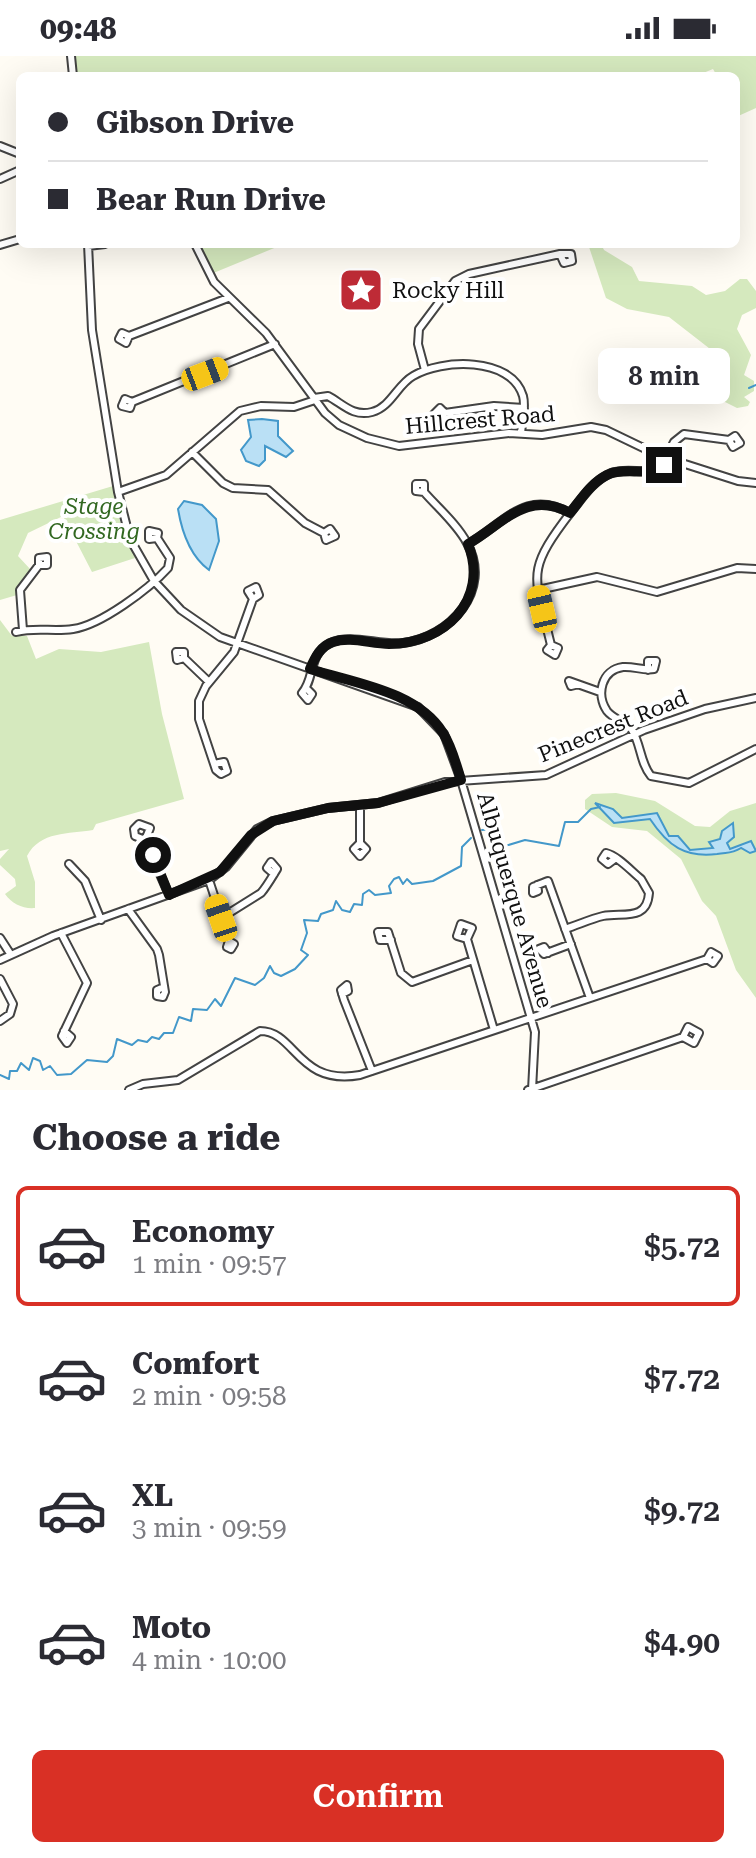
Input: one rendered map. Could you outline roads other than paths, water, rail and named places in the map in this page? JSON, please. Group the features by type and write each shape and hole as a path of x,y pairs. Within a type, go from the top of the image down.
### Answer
{"street":[{"name":"Albuquerque Avenue","path":"88,248 92,330 118,492 130,539 154,581 198,624 237,645 402,699 423,711 447,740 531,1018 536,1044 531,1090"},
{"name":"Hillcrest Road","path":"197,248 212,279 275,344 314,399 339,425 390,445 521,433 542,435 580,427 599,428 667,459 738,481 756,483"},
{"path":"425,370 418,344 419,329 455,281 469,274 560,254"},
{"path":"129,336 228,298"},
{"path":"132,402 275,344"},
{"path":"118,492 160,479 232,416 245,409 294,407 328,396 354,412 373,412 389,402 406,380 425,370 466,363 487,366 517,386 524,408 521,433"},
{"path":"445,413 490,406 524,408"},
{"path":"551,645 538,590 537,571 541,554 589,488 607,475 627,470 654,472 667,459 674,442 684,434 729,440"},
{"path":"192,452 223,483 268,490 305,523 324,533"},
{"path":"307,689 310,669 320,650 334,642 403,643 425,638 449,625 465,606 473,587 474,566 468,544 424,492"},
{"path":"468,544 527,505 550,504 570,513"},
{"path":"39,565 26,578 20,593 20,631 86,627 166,570 170,561 157,538"},
{"path":"538,590 597,577 657,592 737,568 756,569"},
{"path":"214,764 198,713 201,695 237,645 253,599"},
{"path":"184,658 209,682"},
{"path":"648,670 616,669 606,677 600,692 608,712 629,725 649,774 676,783 697,781 756,749"},
{"path":"575,685 600,692"},
{"name":"Pinecrest Road","path":"0,960 61,933 209,880 226,867 251,835 265,824 328,808 360,806 461,780 546,775 634,734 705,709 756,698"},
{"path":"360,806 360,843"},
{"path":"145,840 169,895"},
{"path":"565,929 604,916 635,915 645,908 649,896 645,885 616,858"},
{"path":"69,864 85,881 101,920"},
{"path":"221,918 257,896 274,874"},
{"path":"209,880 229,941"},
{"path":"537,885 548,881 590,998"},
{"path":"128,909 157,949 164,987"},
{"path":"61,933 87,983 64,1031"},
{"path":"0,938 11,955"},
{"path":"467,939 494,1030"},
{"path":"391,940 401,973 412,982 473,960"},
{"path":"548,953 571,944"},
{"path":"129,1090 143,1084 174,1081 260,1031 276,1034 300,1060 319,1071 348,1076 372,1071 707,959"},
{"path":"0,979 13,1004 10,1014 0,1021"},
{"path":"342,994 372,1071"},
{"path":"531,1090 662,1041 683,1037"},
{"path":"174,1081 174,1090"}],"water":[{"path":"248,420 278,421 278,436 293,451 286,457 265,446 265,460 259,466 246,461 241,450 251,437"},
{"path":"184,501 202,505 216,519 219,541 209,570 192,551 185,535 178,509"},
{"path":"595,803 613,809 622,818 657,813 669,836 678,836 690,850 713,848 709,842 720,839 722,831 733,823 734,837 727,843 730,849 751,841 756,851 750,853 741,848 706,855 686,852 671,843 650,819 614,823"}],"waterway":[{"path":"749,388 756,385"},
{"path":"482,830 492,829 505,846 525,840 559,846 565,822 578,822 591,809 600,807"},
{"path":"0,1075 9,1079 10,1071 17,1071 21,1063 29,1070 33,1058 40,1061 43,1070 50,1066 57,1075 71,1074 87,1060 107,1062 113,1056 117,1039 132,1045 138,1040 147,1042 152,1037 159,1039 164,1033 173,1033 179,1017 191,1021 193,1009 207,1010 215,999 221,1006 235,978 255,985 264,978 270,966 274,973 281,976 295,969 308,955 301,950 307,933 304,920 318,921 321,914 333,910 336,901 342,910 350,912 354,904 362,905 363,894 369,890 375,895 391,893 389,886 399,877 403,884 407,879 412,884 433,881 461,866 462,847 471,838"}],"place":[{"name":"Rocky Hill","path":"361,290"}],"park label":[{"name":"Stage Crossing","path":"94,518"}]}
